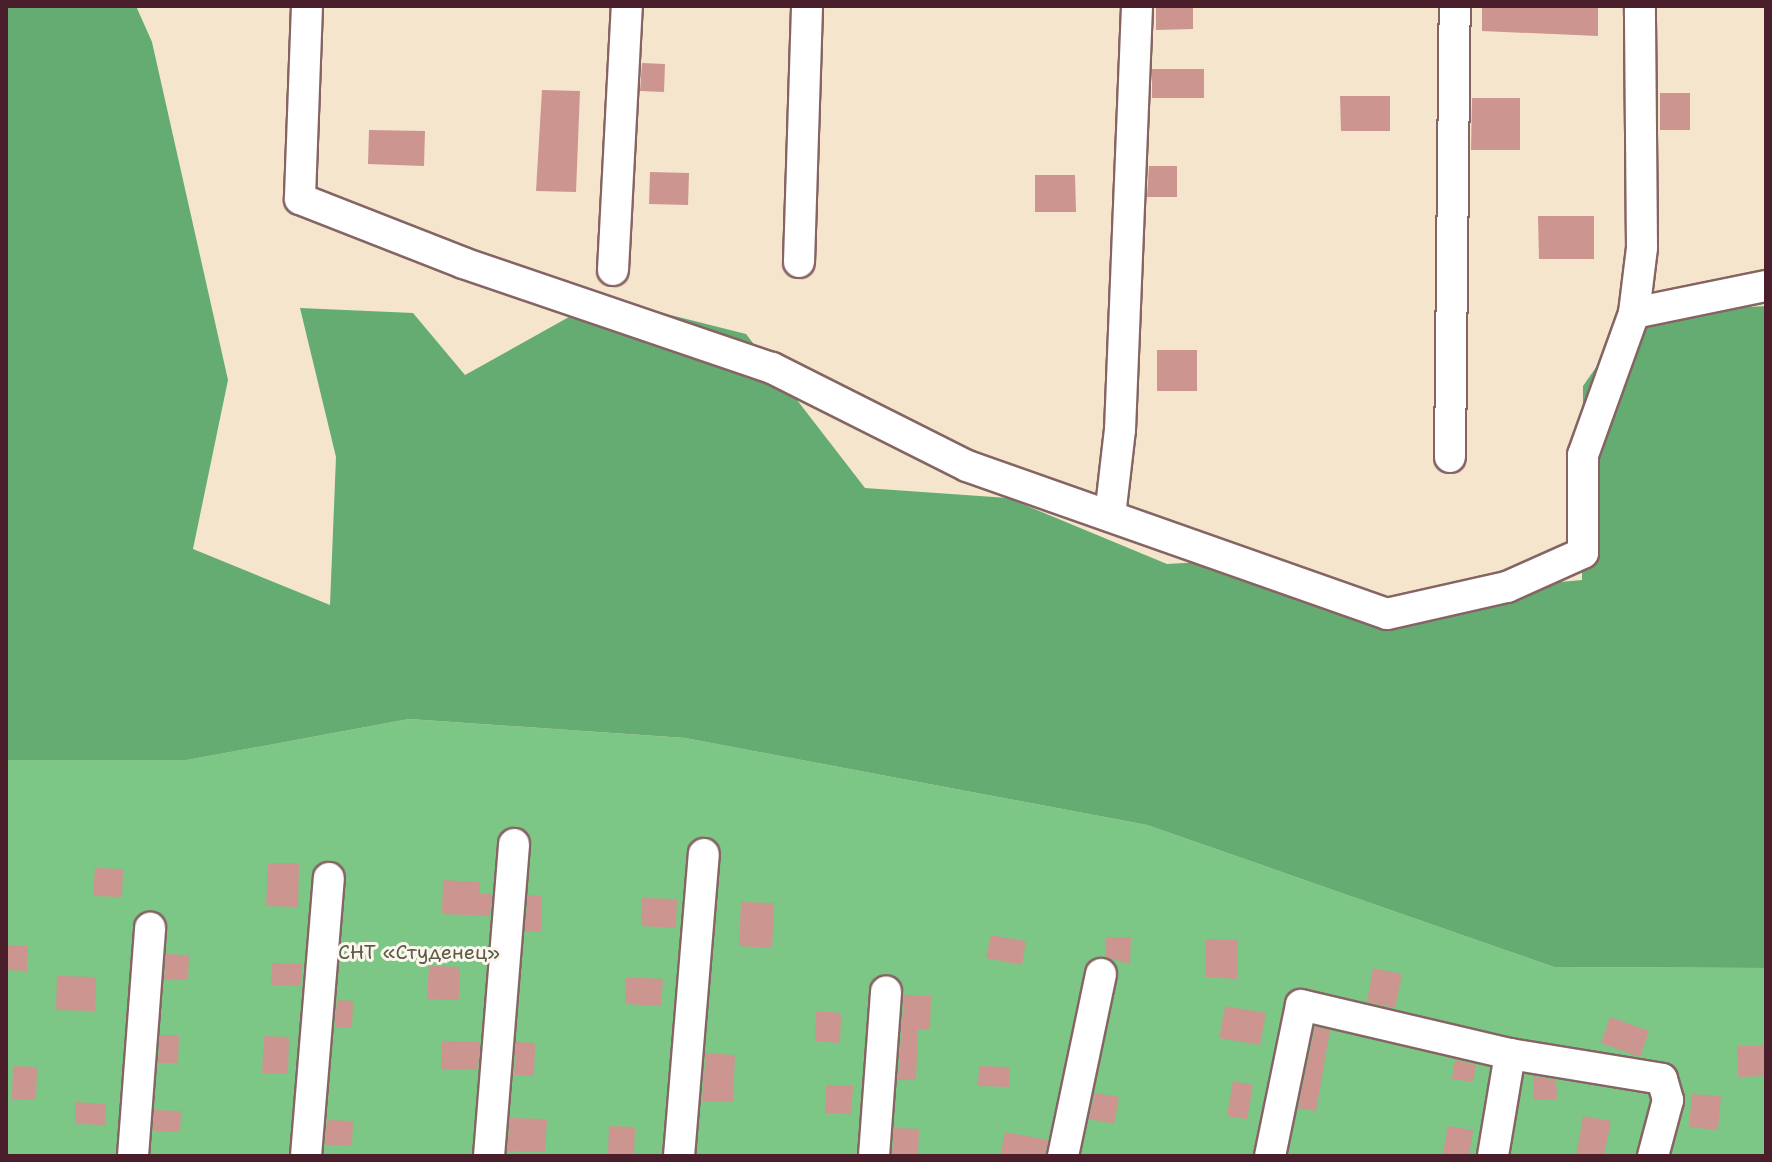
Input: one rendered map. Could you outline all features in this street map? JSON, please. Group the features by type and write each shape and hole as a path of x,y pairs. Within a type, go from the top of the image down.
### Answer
{"lane":[{"path":"307,6 300,199 463,263 772,368 967,466 1387,614 1507,587 1583,553 1583,455 1634,313 1642,248 1640,6"},
{"path":"613,270 627,6"},
{"path":"799,262 807,6"},
{"path":"1110,516 1120,430 1137,6"},
{"path":"1450,457 1455,6"},
{"path":"1634,313 1766,286"},
{"path":"489,1156 514,844"},
{"path":"679,1156 704,854"},
{"path":"306,1156 329,878"},
{"path":"133,1156 150,928"},
{"path":"1063,1156 1101,974"},
{"path":"874,1156 886,991"},
{"path":"1270,1156 1301,1005 1510,1054 1662,1079 1668,1100 1653,1156"},
{"path":"1493,1156 1510,1054"}],"green space":[{"path":"6,6 136,6 152,42 228,380 193,549 330,605 336,457 300,308 413,313 465,375 603,298 746,334 865,488 1008,498 1167,564 1254,559 1311,605 1582,580 1583,386 1634,313 1766,306 1766,968 1554,967 1147,825 685,738 409,719 187,760 6,760"},
{"name":"СНТ «Студенец»","path":"409,719 685,738 1147,825 1554,967 1766,968 1766,1156 6,1156 6,760 187,760"}],"building":[{"path":"1156,6 1193,6 1193,29 1156,30"},
{"path":"1482,6 1598,6 1598,36 1482,31"},
{"path":"642,63 665,64 664,92 640,91"},
{"path":"1152,69 1204,69 1204,98 1152,98"},
{"path":"542,90 580,91 576,192 536,191"},
{"path":"1660,93 1690,93 1690,130 1660,130"},
{"path":"1340,96 1390,96 1390,131 1341,131"},
{"path":"1472,98 1520,98 1520,150 1471,150"},
{"path":"369,130 425,131 424,166 368,164"},
{"path":"1149,166 1177,166 1177,197 1147,197"},
{"path":"650,172 689,173 688,205 649,204"},
{"path":"1035,175 1075,175 1076,212 1035,212"},
{"path":"1538,216 1594,216 1594,259 1539,259"},
{"path":"1157,350 1197,350 1197,391 1157,391"},
{"path":"268,863 299,863 298,907 266,906"},
{"path":"95,868 123,869 122,897 93,896"},
{"path":"443,880 480,882 479,894 492,894 490,916 442,914"},
{"path":"528,895 542,896 541,932 525,931"},
{"path":"642,898 677,899 676,928 641,926"},
{"path":"741,902 774,903 772,948 739,946"},
{"path":"991,935 1026,941 1022,965 986,958"},
{"path":"1106,937 1131,937 1130,964 1105,957"},
{"path":"1206,939 1238,940 1237,979 1205,977"},
{"path":"6,945 28,946 27,971 6,970"},
{"path":"166,954 189,955 188,980 164,979"},
{"path":"272,963 302,964 301,986 271,985"},
{"path":"429,966 460,967 459,1000 427,999"},
{"path":"1373,968 1402,974 1395,1008 1367,1002"},
{"path":"57,976 96,977 95,1011 56,1010"},
{"path":"626,977 663,979 661,1006 625,1004"},
{"path":"904,995 931,996 930,1029 918,1029 916,1080 898,1080"},
{"path":"337,1000 353,1001 352,1028 335,1027"},
{"path":"1225,1006 1266,1013 1260,1045 1219,1038"},
{"path":"816,1011 841,1013 840,1043 815,1041"},
{"path":"1610,1017 1649,1031 1640,1057 1601,1043"},
{"path":"1315,1027 1330,1030 1316,1111 1298,1108"},
{"path":"160,1035 179,1035 178,1063 158,1063"},
{"path":"264,1036 289,1037 288,1074 262,1074"},
{"path":"442,1041 480,1042 478,1070 441,1069"},
{"path":"516,1042 535,1043 534,1076 514,1075"},
{"path":"1737,1046 1764,1046 1765,1076 1738,1077"},
{"path":"706,1053 735,1055 733,1102 702,1101"},
{"path":"1455,1060 1476,1065 1473,1082 1452,1079"},
{"path":"13,1066 37,1067 36,1100 12,1099"},
{"path":"979,1066 1010,1067 1009,1087 978,1086"},
{"path":"1533,1076 1556,1080 1557,1099 1534,1100"},
{"path":"1233,1081 1253,1085 1247,1119 1227,1116"},
{"path":"826,1085 853,1086 851,1114 825,1113"},
{"path":"1095,1093 1119,1097 1114,1124 1089,1119"},
{"path":"1692,1094 1721,1096 1718,1130 1689,1127"},
{"path":"75,1102 106,1104 105,1125 75,1124"},
{"path":"154,1110 181,1111 180,1132 153,1131"},
{"path":"1583,1116 1611,1121 1604,1156 1576,1156"},
{"path":"510,1118 547,1119 545,1152 507,1151"},
{"path":"327,1120 353,1121 352,1146 325,1145"},
{"path":"609,1126 635,1127 634,1156 608,1156"},
{"path":"1448,1126 1473,1130 1469,1156 1442,1156"},
{"path":"894,1128 919,1129 918,1156 892,1156"},
{"path":"1005,1132 1048,1140 1045,1156 1000,1156"}]}
